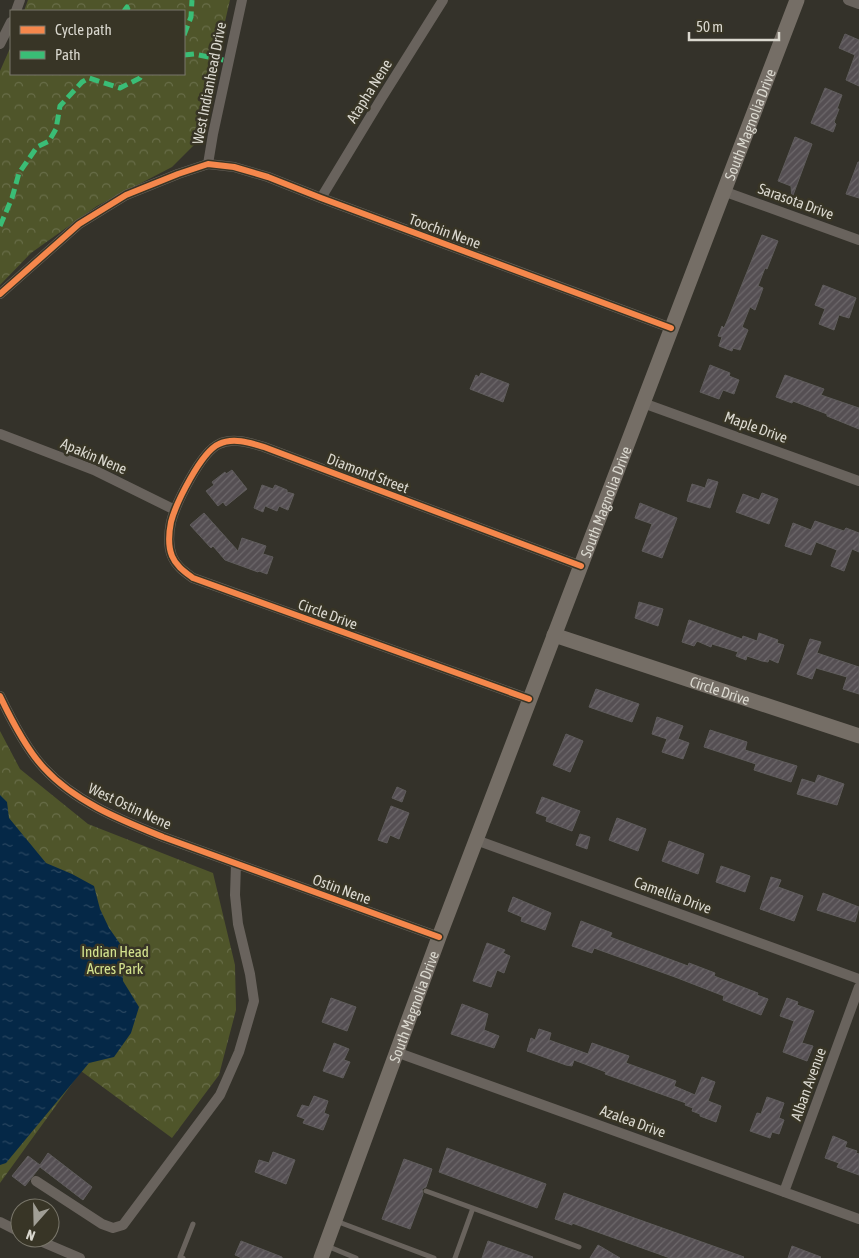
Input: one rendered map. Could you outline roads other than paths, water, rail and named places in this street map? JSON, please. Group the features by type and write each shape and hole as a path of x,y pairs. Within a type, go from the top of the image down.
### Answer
{"main road":[{"name":"South Magnolia Drive","path":"323,1252 438,937 797,0"},
{"name":"Circle Drive","path":"554,635 859,736"}],"street":[{"name":"West Indianhead Drive","path":"0,294 79,224 126,195 208,164 242,0"},
{"name":"Atapha Nene","path":"321,198 443,0"},
{"path":"848,0 859,4"},
{"path":"0,44 10,24"},
{"name":"Toochin Nene","path":"208,164 234,167 268,177 671,328"},
{"name":"Sarasota Drive","path":"723,191 859,240"},
{"name":"Maple Drive","path":"643,403 859,480"},
{"name":"Apakin Nene","path":"0,434 94,470 175,510"},
{"name":"Diamond Street","path":"175,510 201,460 212,449 219,444 233,441 246,442 264,447 580,566"},
{"name":"Circle Drive","path":"175,510 170,537 172,555 179,567 193,578 529,699"},
{"name":"West Ostin Nene","path":"0,696 25,742 43,768 70,791 96,807 128,822 236,864"},
{"name":"Camellia Drive","path":"476,840 859,979"},
{"path":"36,1181 102,1224 113,1228 123,1225 220,1096 239,1052 254,1000 234,895 236,864"},
{"name":"Ostin Nene","path":"236,864 438,937"},
{"name":"Alban Avenue","path":"784,1192 859,987"},
{"name":"Azalea Drive","path":"396,1052 859,1219"},
{"path":"56,1248 80,1258"}],"lane":[{"path":"426,1191 579,1247"},
{"path":"455,1258 473,1208"},
{"path":"335,1220 434,1258"},
{"path":"183,1258 180,1257 193,1224"},
{"path":"323,1252 356,1258"}],"water":[{"path":"0,795 7,802 9,818 46,863 94,886 100,909 109,928 121,945 123,981 139,1007 131,1033 114,1057 89,1063 6,1163 0,1165"}],"park label":[{"name":"Indian Head Acres Park","path":"115,960"}]}
